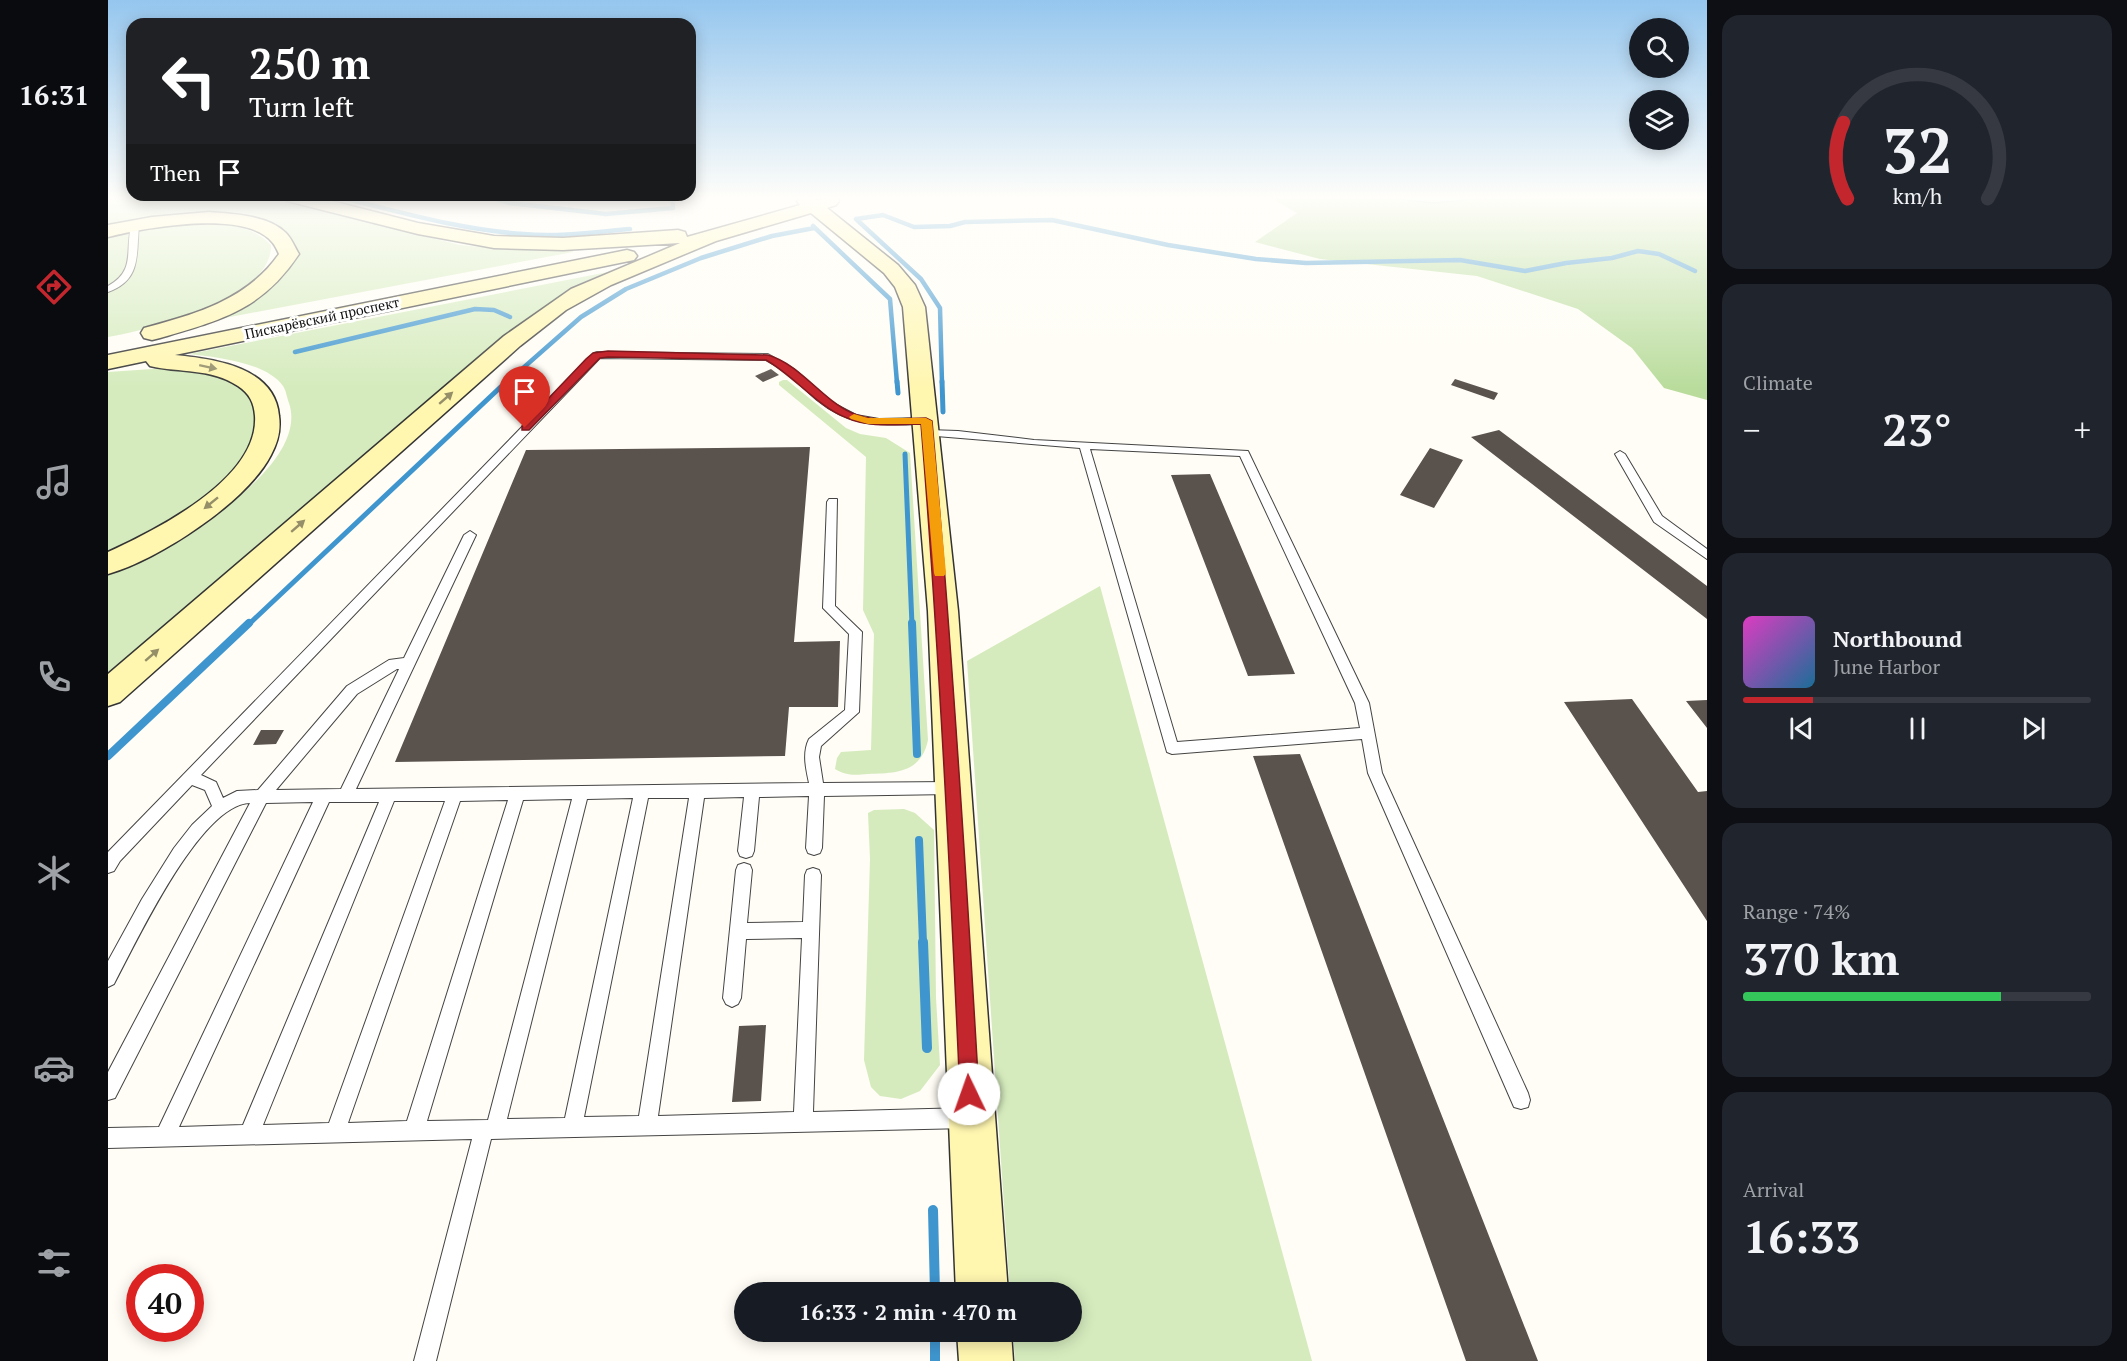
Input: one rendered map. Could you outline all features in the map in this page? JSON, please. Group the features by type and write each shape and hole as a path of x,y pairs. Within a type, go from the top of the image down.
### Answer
{"street":[{"path":"110,354 228,308 264,285 281,269 286,261"},
{"name":"Пискарёвский проспект","path":"110,354 557,261"},
{"name":"Пискарёвский проспект","path":"110,354 605,261"},
{"path":"108,693 512,341 550,311 586,289 651,261"},
{"path":"881,261 905,285 914,307 927,427 943,611 970,1118 981,1282"},
{"path":"108,564 170,532 207,506 238,480 263,450 269,422 262,393 251,383 226,371 192,364 110,354"},
{"path":"985,1342 986,1361"}],"lane":[{"path":"108,289 126,279 132,271 133,261"},
{"path":"108,866 114,856 597,355 768,357 786,367 835,408 850,416 868,421 1084,445 1244,453 1362,703 1375,773 1521,1100"},
{"path":"1084,445 1172,748 1368,733"},
{"path":"1620,454 1658,519 1707,555"},
{"path":"814,848 817,790 813,757 814,743 852,712 856,632 829,608 833,502"},
{"path":"345,796 470,535"},
{"path":"108,1091 261,797 352,690 394,664 408,663"},
{"path":"190,777 211,786 219,806"},
{"path":"108,978 175,858 205,819 219,806 237,797 954,788"},
{"path":"647,1125 697,791"},
{"path":"746,851 752,791"},
{"path":"573,1127 642,792"},
{"path":"425,1361 581,793"},
{"path":"334,1133 455,794"},
{"path":"414,1131 517,794"},
{"path":"249,1135 389,795"},
{"path":"164,1137 324,796"},
{"path":"732,998 744,870"},
{"path":"803,1122 813,875"},
{"path":"738,931 811,930"},
{"path":"108,1138 970,1118"}],"green space":[{"path":"108,261 267,261 252,281 231,296 206,309 152,327 108,337"},
{"path":"284,261 528,261 209,321"},
{"path":"1334,261 1707,261 1707,400 1664,388 1632,348 1578,309 1477,276"},
{"path":"618,270 552,304 108,683 108,575 161,549 226,507 255,482 278,456 290,429 289,403 284,388 275,378 265,371 239,362 189,354"},
{"path":"167,368 213,374 236,382 245,388 253,401 254,434 244,457 227,479 205,498 179,516 108,555 108,372"},
{"path":"787,380 846,428 860,434 886,438 910,453 928,740 920,759 906,769 897,772 855,775 835,769 841,752 871,750 874,634 863,610 866,457 779,385 779,382"},
{"path":"1100,586 1312,1361 1015,1361 1014,1342 1082,1342 1082,1282 1009,1282 967,661"},
{"path":"904,809 915,813 934,830 936,998 940,1065 920,1091 901,1099 880,1096 871,1087 864,1060 870,859 868,813 874,810"}],"building":[{"path":"771,369 779,375 763,382 755,376"},
{"path":"1455,379 1498,393 1494,400 1451,385"},
{"path":"1499,430 1707,586 1707,619 1471,437"},
{"path":"810,447 794,642 840,641 838,707 789,707 785,756 395,762 526,450"},
{"path":"1430,448 1463,460 1434,508 1400,495"},
{"path":"1210,474 1295,674 1248,676 1171,475"},
{"path":"1632,699 1698,792 1707,791 1707,921 1564,702"},
{"path":"1707,700 1707,728 1686,701"},
{"path":"261,730 284,730 276,744 253,745"},
{"path":"1300,754 1538,1361 1466,1361 1253,756"},
{"path":"766,1025 761,1101 732,1102 739,1026"}],"waterway":[{"path":"506,383 581,317 626,289 695,261"},
{"path":"849,261 890,299 897,383"},
{"path":"901,261 921,279 940,308 942,383"},
{"path":"1275,261 1306,263 1434,261"},
{"path":"1463,261 1525,271 1589,261"},
{"path":"1673,261 1695,271"},
{"path":"295,352 475,309 494,310 510,317"},
{"path":"248,625 507,381"},
{"path":"897,381 898,393"},
{"path":"942,381 943,412"},
{"path":"905,454 912,625"},
{"path":"108,756 249,623"},
{"path":"912,623 917,754"},
{"path":"919,840 923,943"},
{"path":"923,942 927,1048"},
{"path":"933,1210 935,1282"},
{"path":"935,1342 935,1361"}],"slow traffic":[{"path":"854,417 868,421 926,421 940,573"}],"route":[{"path":"525,428 589,362 597,355 608,354 768,357 778,361 835,408 850,416 868,421 926,421 943,611 953,766 969,1094"}]}
